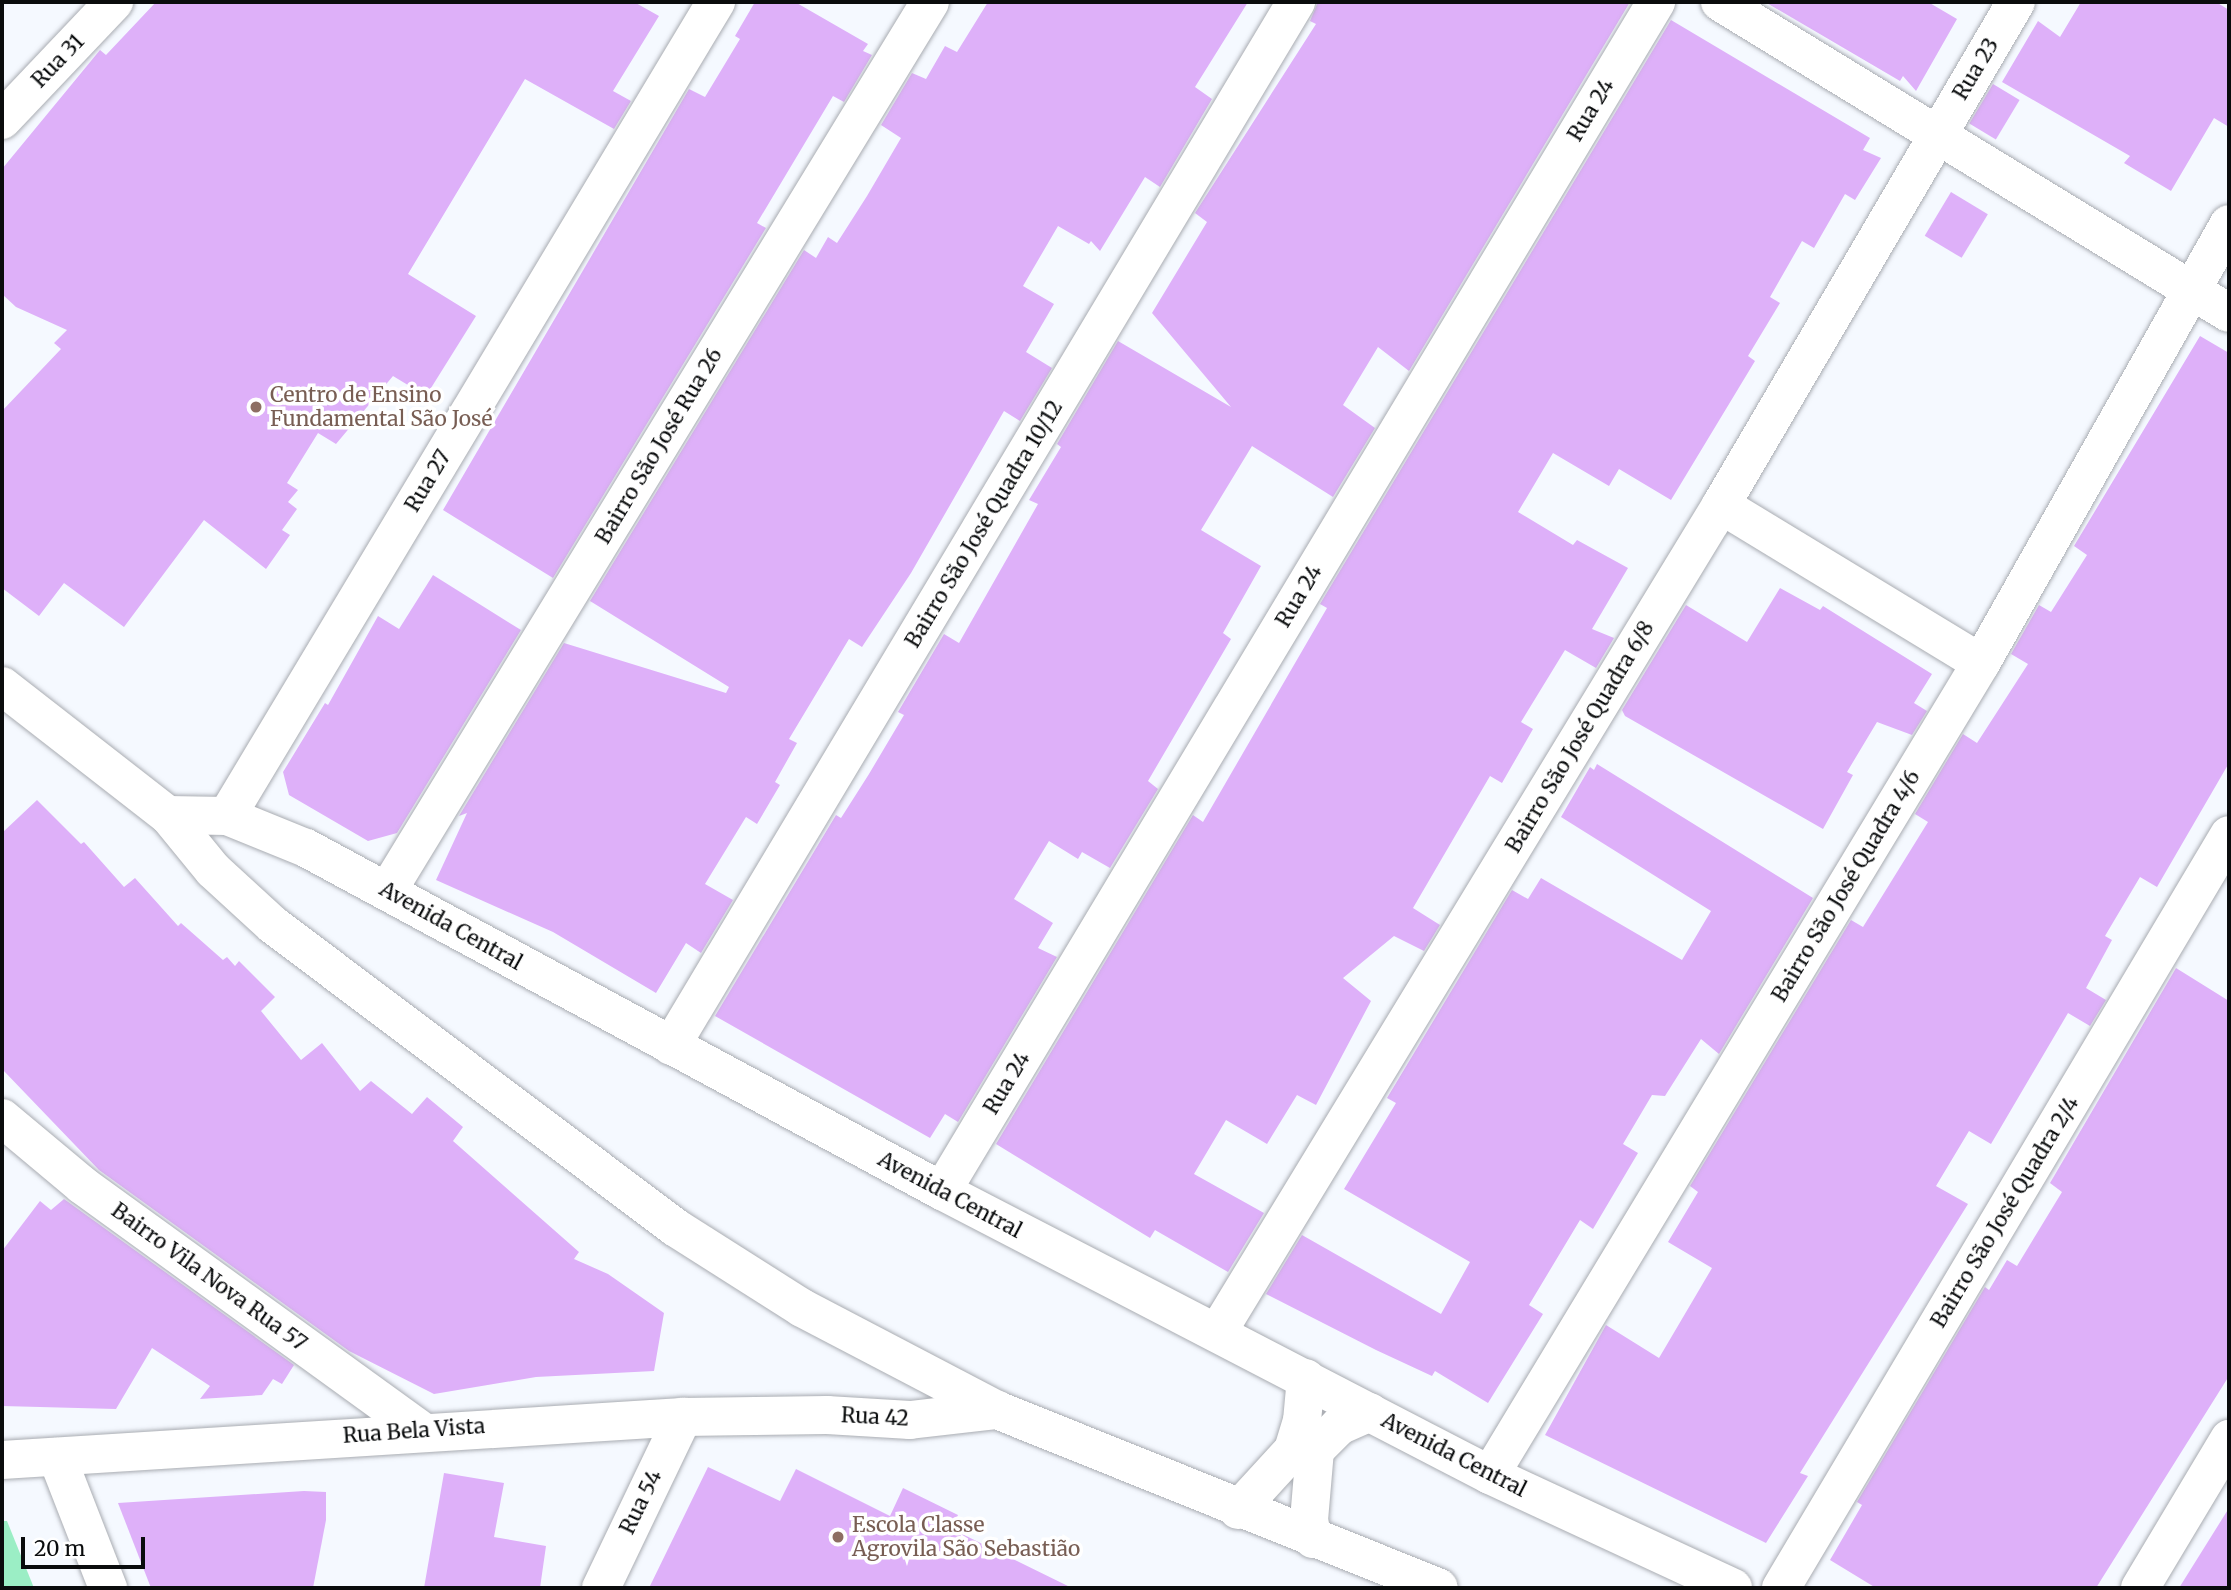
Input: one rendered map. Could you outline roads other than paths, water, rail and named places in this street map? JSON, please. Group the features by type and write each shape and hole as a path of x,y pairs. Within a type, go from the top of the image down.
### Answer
{"street":[{"name":"Rua 31","path":"2,120 114,2"},
{"name":"Rua 27","path":"227,816 716,2"},
{"name":"Bairro São José Rua 26","path":"388,890 930,2"},
{"name":"Bairro São José Quadra 10/12","path":"671,1046 1296,2"},
{"name":"Rua 24","path":"942,1191 1656,2"},
{"path":"1720,2 1935,137 2229,313"},
{"name":"Rua 23","path":"1935,137 2016,2"},
{"name":"Bairro São José Quadra 6/8","path":"1217,1333 1721,505 1935,137"},
{"name":"Bairro São José Quadra 4/6","path":"1490,1475 1982,663 2189,290 2229,224"},
{"path":"1721,505 1982,663"},
{"path":"2,686 168,816 213,870 273,925 538,1128 687,1235 802,1308 938,1382 997,1410 1238,1510 1439,1588"},
{"name":"Avenida Central","path":"168,816 227,816 306,848 942,1191 1490,1475 1733,1588"},
{"name":"Bairro São José Quadra 2/4","path":"1781,1588 2229,835"},
{"name":"Bairro Vila Nova Rua 57","path":"2,1118 82,1185 421,1430"},
{"path":"1238,1510 1293,1450 1302,1421 1306,1378"},
{"name":"Rua 42","path":"827,1415 938,1382"},
{"name":"Rua 42","path":"827,1415 910,1420 997,1410"},
{"path":"1313,1539 1309,1520 1315,1450 1339,1426 1370,1412"},
{"name":"Rua Bela Vista","path":"2,1460 421,1430 683,1416 827,1415"},
{"name":"Rua 54","path":"601,1588 683,1416"},
{"path":"2140,1588 2229,1439"},
{"path":"57,1457 108,1588"}],"place":[{"name":"Centro de Ensino Fundamental São José","path":"256,407"},
{"name":"Escola Classe Agrovila São Sebastião","path":"838,1537"}]}
